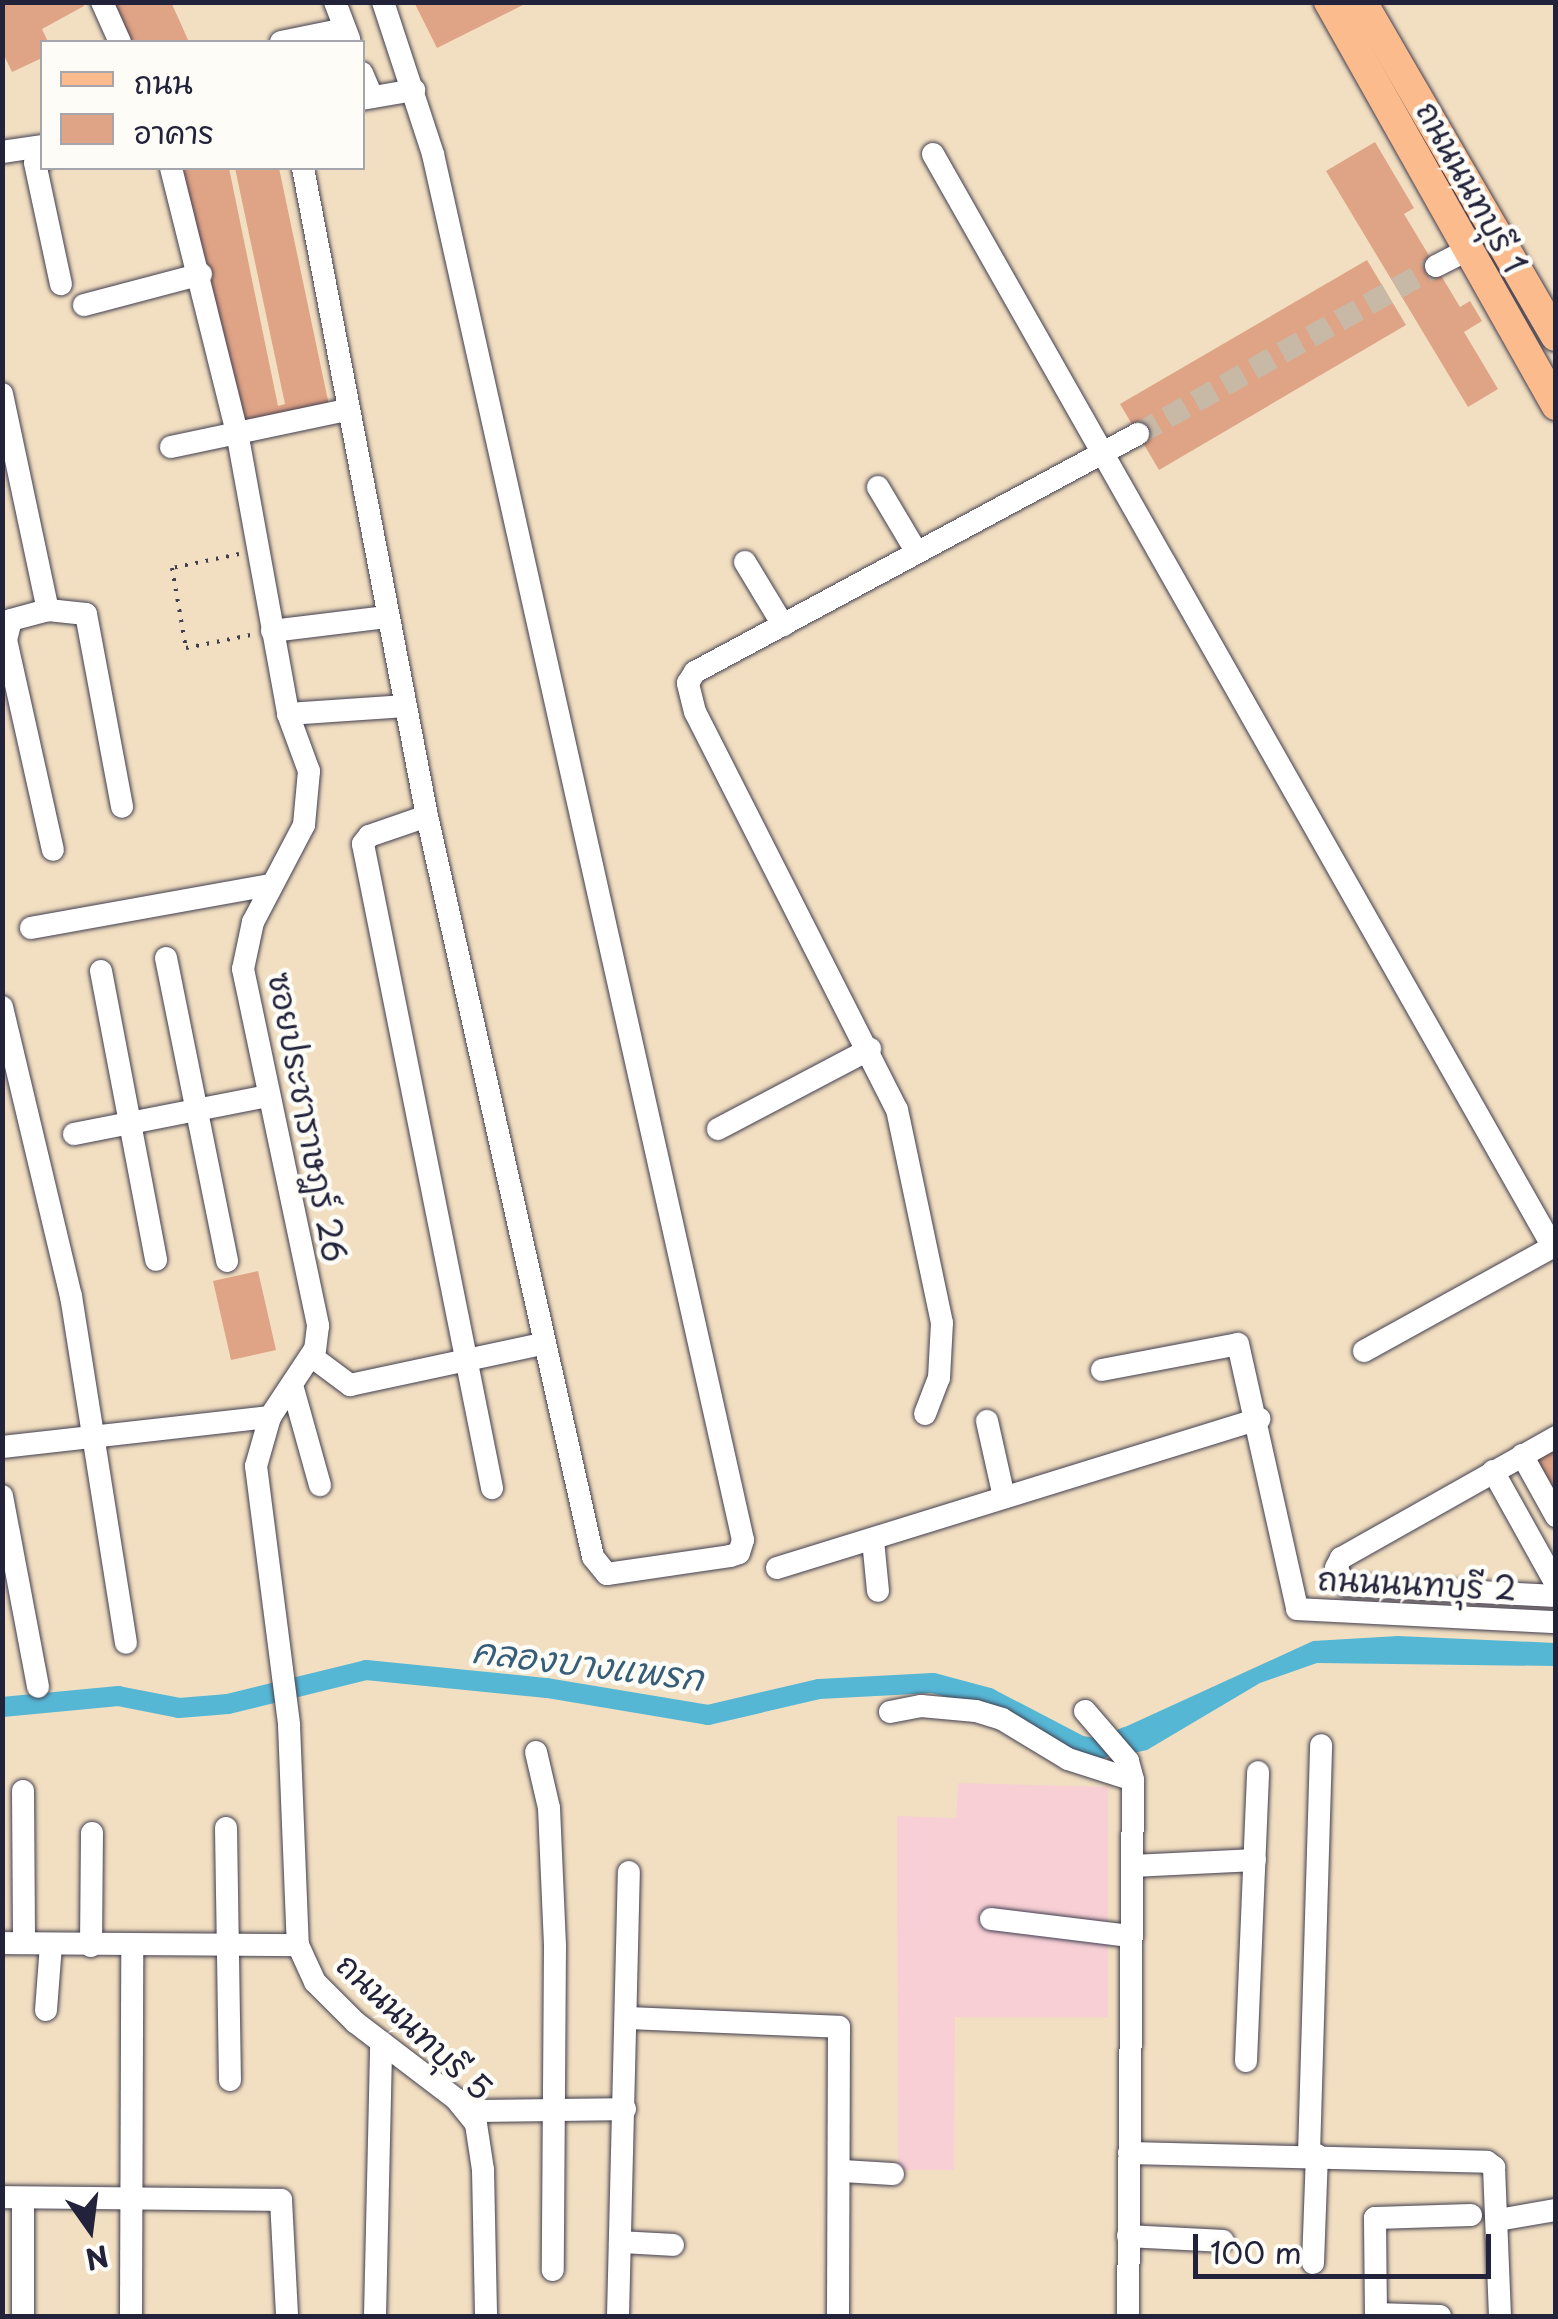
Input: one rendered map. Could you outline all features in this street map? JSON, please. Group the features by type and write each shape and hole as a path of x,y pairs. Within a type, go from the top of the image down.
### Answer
{"main road":[{"name":"ถนนนนทบุรี 1","path":"1330,2 1556,405"},
{"name":"ถนนนนทบุรี 1","path":"1362,2 1556,336"}],"street":[{"path":"102,2 119,40"},
{"path":"303,40 347,36 335,2"},
{"path":"303,170 346,410 427,816 542,1344 598,1570 607,1574 739,1553 739,1521 414,90 383,2"},
{"path":"368,98 414,90"},
{"path":"2,152 40,146"},
{"path":"933,154 1554,1246 1364,1351"},
{"path":"40,162 35,163 62,284"},
{"name":"ซอยประชาราษฎร์ 26","path":"172,170 202,274 237,432 288,714 311,794 304,826 253,922 243,969 318,1326 311,1356 270,1417 256,1466 284,1672"},
{"path":"1436,266 1468,250"},
{"path":"84,306 202,274"},
{"path":"2,394 48,610"},
{"path":"171,447 346,410"},
{"path":"926,1414 939,1378 942,1323 897,1110 688,690 695,672 1138,434"},
{"path":"878,486 916,551"},
{"path":"746,562 783,625"},
{"path":"53,850 5,627 48,610 86,614 122,807"},
{"path":"272,631 386,617"},
{"path":"288,714 406,706"},
{"path":"427,816 369,836 363,844 472,1360 492,1488"},
{"path":"32,928 270,886"},
{"path":"166,958 227,1261"},
{"path":"101,971 156,1260"},
{"path":"2,1006 98,1437 126,1643"},
{"path":"718,1129 870,1050"},
{"path":"74,1134 268,1096"},
{"name":"ถนนนนทบุรี 2","path":"1102,1370 1225,1342 1238,1344 1259,1419 1297,1610 1556,1622"},
{"path":"311,1356 350,1385 542,1344"},
{"path":"292,1385 320,1485"},
{"path":"2,1448 270,1417"},
{"path":"777,1568 1259,1419"},
{"path":"987,1421 1004,1496"},
{"path":"1556,1437 1341,1558 1339,1580 1556,1596"},
{"path":"1522,1455 1556,1516"},
{"path":"1494,1471 1556,1584"},
{"path":"2,1496 12,1602 38,1687"},
{"path":"873,1540 878,1590"},
{"name":"ถนนนนทบุรี 5","path":"284,1672 290,1725 298,1946 316,1982 380,2042 469,2111 483,2170 486,2316"},
{"path":"890,1712 920,1706 976,1712 1080,1764 1130,1771"},
{"path":"1086,1711 1130,1771 1130,2153 1139,2237 1128,2316"},
{"path":"1313,2262 1321,1745"},
{"path":"536,1752 550,1808 553,2270"},
{"path":"1246,2061 1258,1772"},
{"path":"23,1791 13,1943 298,1946"},
{"path":"226,1828 230,2080"},
{"path":"91,1946 92,1833"},
{"path":"1133,1866 1255,1860"},
{"path":"618,2316 629,1872"},
{"path":"991,1918 1129,1936"},
{"path":"46,2010 51,1945"},
{"path":"131,2316 132,1947"},
{"path":"627,2018 839,2026 842,2171 838,2316"},
{"path":"375,2316 380,2042"},
{"path":"469,2111 625,2109"},
{"path":"1130,2153 1488,2162 1494,2167 1500,2316"},
{"path":"842,2171 893,2174"},
{"path":"23,2316 13,2198 281,2200 287,2316"},
{"path":"1498,2220 1556,2210"},
{"path":"1440,2316 1376,2315 1375,2218 1471,2216"},
{"path":"1139,2237 1223,2241"},
{"path":"620,2242 673,2245"}],"path":[{"path":"258,550 172,568 186,648 272,631"}],"shaded area":[{"path":"958,1783 1108,1787 1108,2017 955,2017 954,2170 898,2170 897,1816 956,1818"}],"water":[{"path":"1398,1636 1555,1643 1555,1666 1317,1663 1260,1683 1147,1750 1129,1754 1114,1732 1313,1641"}],"building":[{"path":"2,2 82,2 84,6 42,29 47,40 40,40 40,59 12,72 2,51"},
{"path":"110,2 171,2 188,40 126,40"},
{"path":"414,2 529,2 437,48"},
{"path":"1375,142 1414,208 1404,214 1460,307 1470,301 1482,321 1464,332 1498,389 1468,407 1326,171"},
{"path":"183,170 229,170 278,406 285,404 235,170 279,170 330,410 236,429"},
{"path":"1367,260 1406,325 1159,470 1120,404"},
{"path":"258,1271 276,1350 231,1360 213,1281"},
{"path":"1556,1445 1556,1506 1529,1459"}],"waterway":[{"name":"คลองบางแพรก","path":"2,1707 118,1696 179,1708 228,1704 366,1670 547,1688 708,1715 819,1689 933,1683 989,1698 1081,1746 1100,1749 1126,1737"}],"tunnel":[{"path":"1138,434 1436,266"}]}
